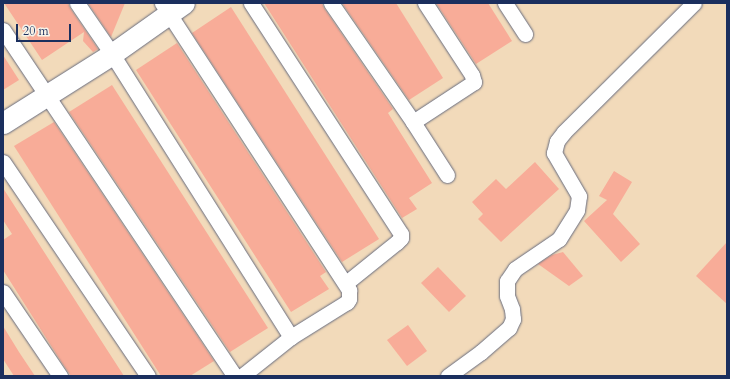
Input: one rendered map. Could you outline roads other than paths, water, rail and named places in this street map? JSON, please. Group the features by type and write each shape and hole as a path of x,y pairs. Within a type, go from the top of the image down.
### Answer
{"street":[{"path":"77,3 112,54 291,336"},
{"path":"251,3 401,234 401,238 397,242 346,283"},
{"path":"331,3 413,122 447,175"},
{"path":"413,122 474,82 472,75 425,3"},
{"path":"505,3 525,34"},
{"path":"448,376 481,352 509,328 513,319 512,309 507,296 507,281 515,269 559,239 577,210 579,196 554,153 561,136 694,3"},
{"path":"3,123 112,54 171,6 346,283 350,295 347,302 291,336 242,376"},
{"path":"3,30 235,376"},
{"path":"3,162 148,376"},
{"path":"3,292 60,376"}]}
